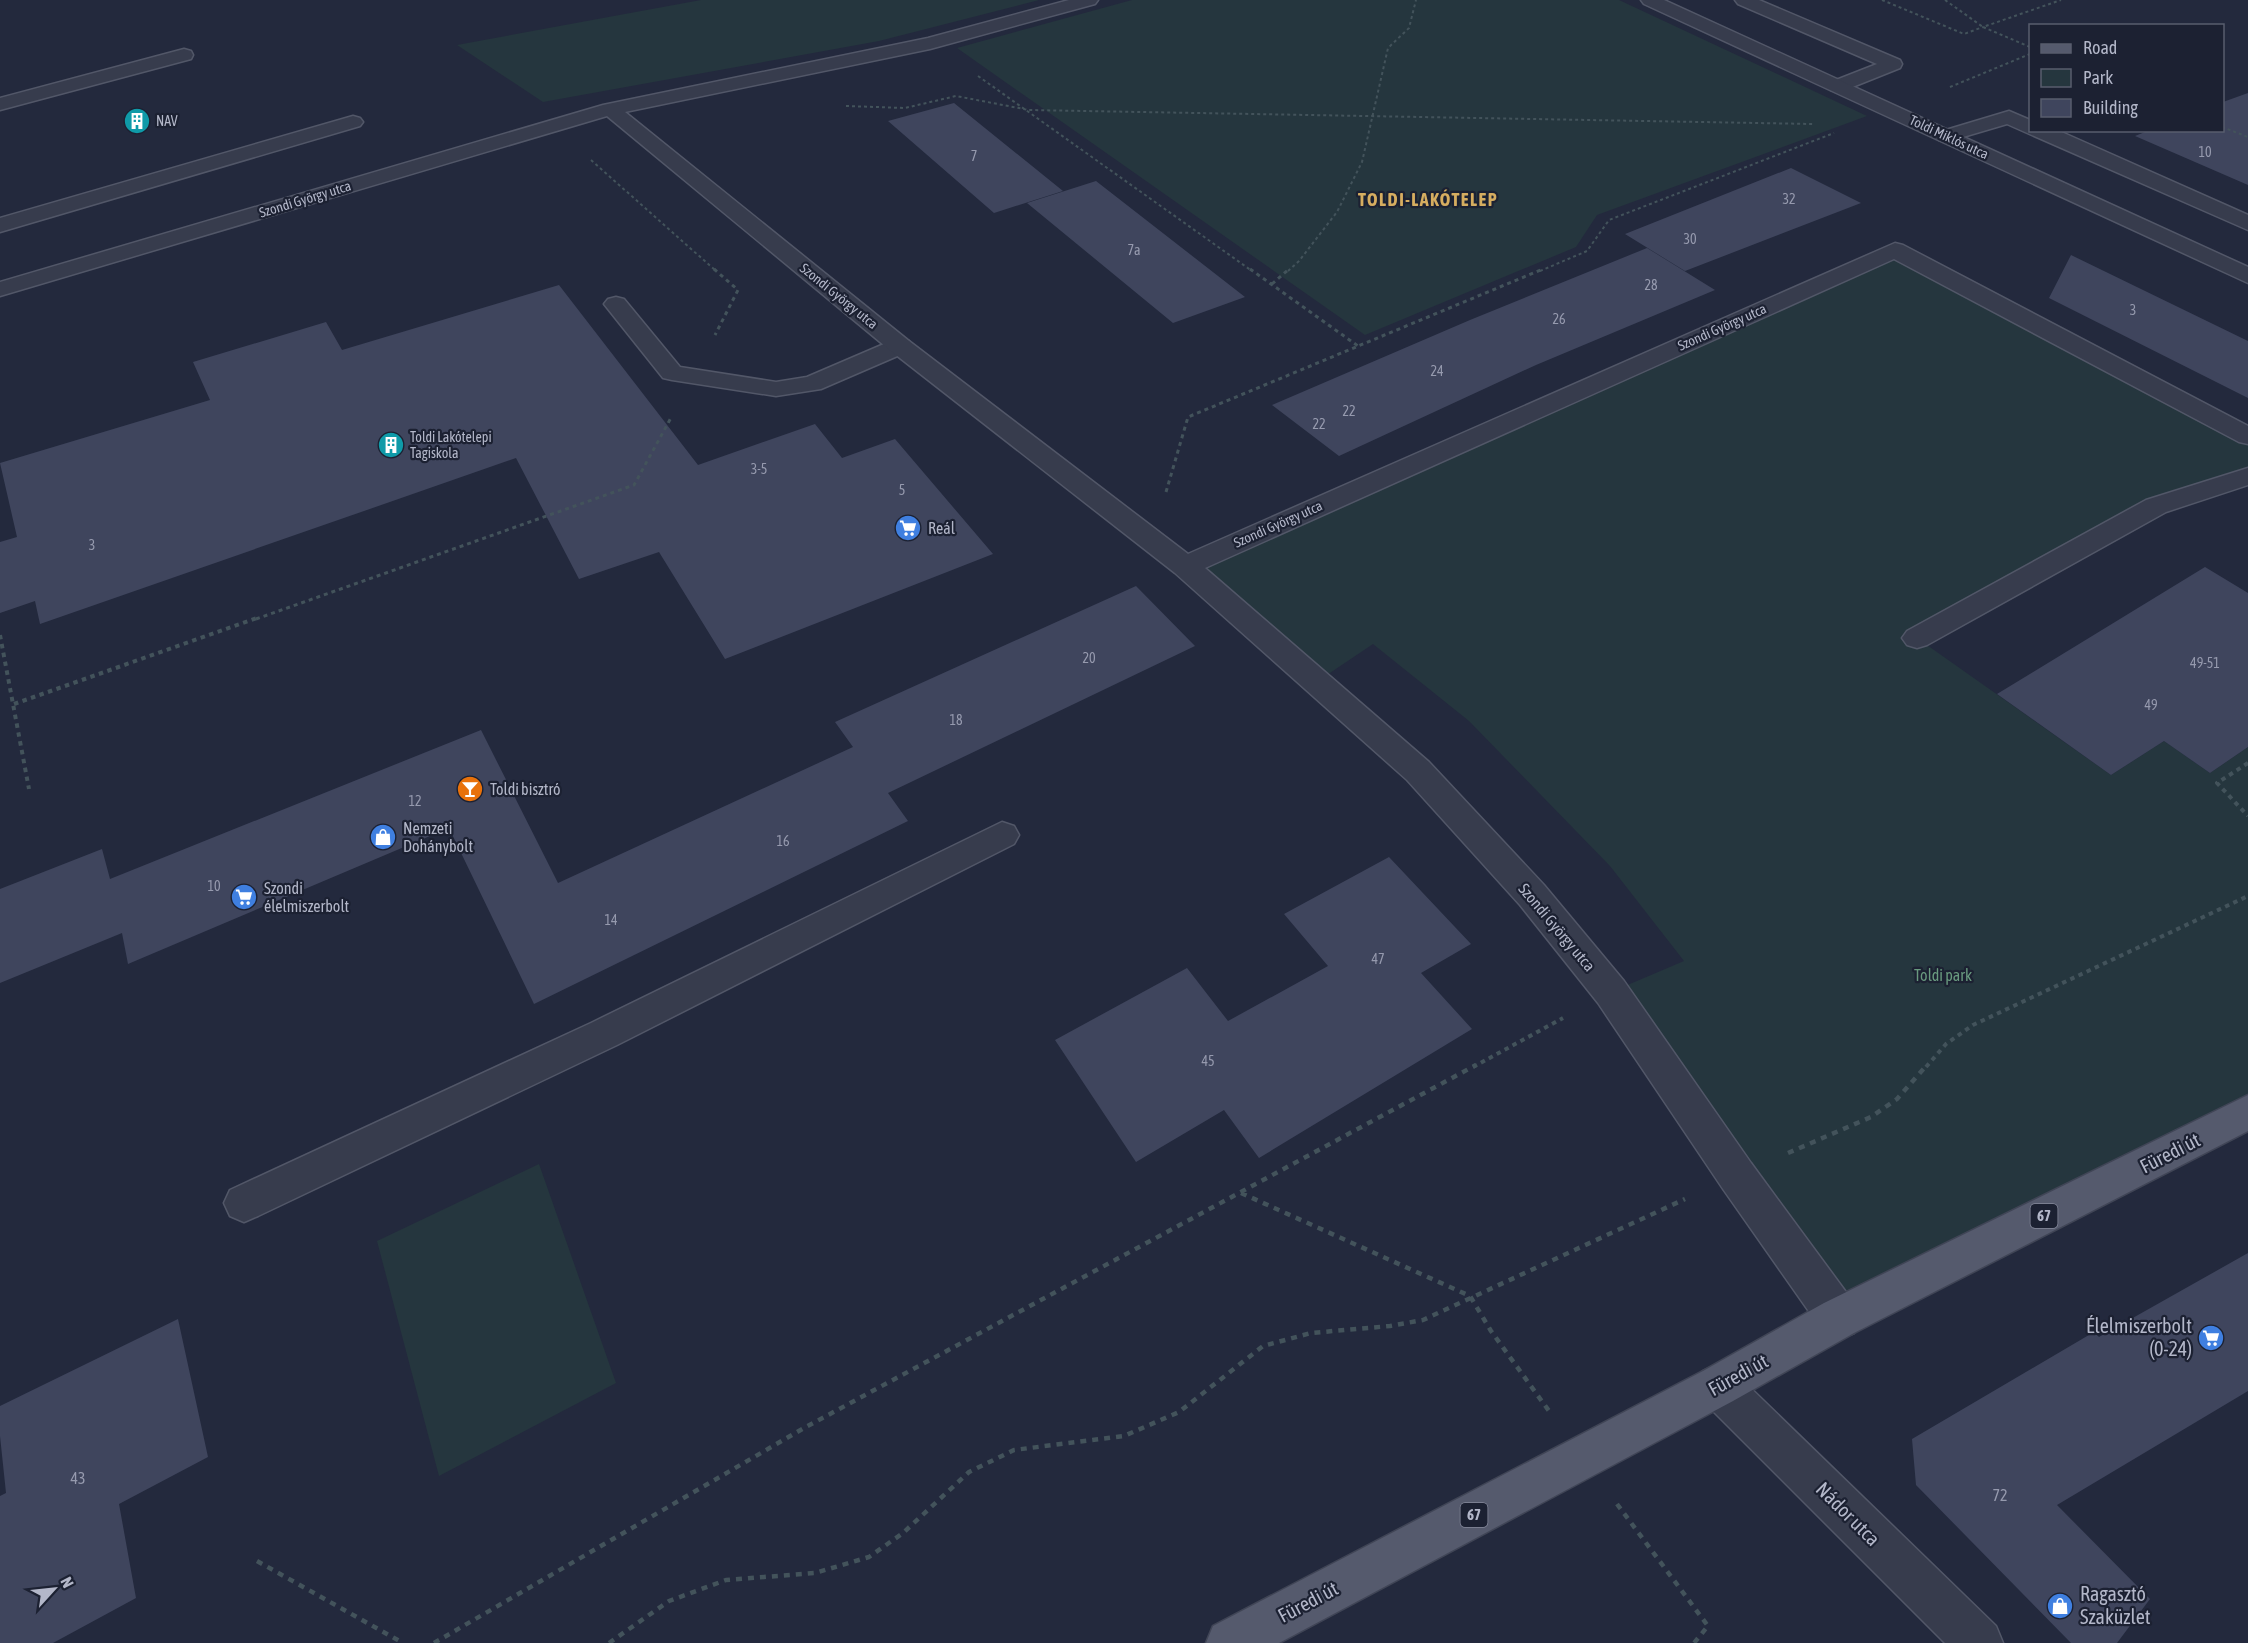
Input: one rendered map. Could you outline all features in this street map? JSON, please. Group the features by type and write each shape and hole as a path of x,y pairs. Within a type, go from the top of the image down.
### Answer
{"main road":[{"name":"Füredi út","path":"1230,1643 1718,1386 1839,1318 2096,1191 2248,1112"}],"street":[{"name":"Szondi György utca","path":"0,289 610,109 930,43 1089,0"},
{"name":"Toldi Miklós utca","path":"1650,0 2248,276"},
{"path":"1744,0 1893,64 1838,86"},
{"path":"0,104 184,56"},
{"name":"Szondi György utca","path":"610,109 900,346 1185,566 1418,771 1532,895 1611,992 1737,1176 1839,1318"},
{"path":"1947,136 2009,117 2029,126"},
{"path":"0,225 353,122"},
{"path":"2043,132 2248,223"},
{"name":"Szondi György utca","path":"1185,566 1895,250 2248,436"},
{"path":"616,304 672,373 693,377 776,389 812,384 900,346"},
{"path":"1917,638 2156,506 2248,477"},
{"path":"244,1203 604,1034 1002,835"},
{"name":"Nádor utca","path":"1718,1386 1979,1643"}],"path":[{"path":"1272,284 1299,261 1337,212 1362,162 1388,48 1409,28 1416,0"},
{"path":"1882,0 1964,34 2061,0"},
{"path":"1945,0 1983,27 2029,46"},
{"path":"930,43 1029,110 1359,347"},
{"path":"1152,539 1188,417 1587,251 1609,220 1892,111 2029,55"},
{"path":"1029,110 1856,125"},
{"path":"14,704 634,485 738,290 552,125"},
{"path":"2224,127 2248,137"},
{"path":"0,635 29,789"},
{"path":"2248,762 2217,783 2248,816"},
{"path":"609,1643 669,1601 726,1580 814,1573 869,1557 903,1533 969,1472 1014,1450 1124,1436 1179,1412 1263,1346 1311,1333 1390,1326 1423,1320 1470,1296 1871,1117 1897,1098 1946,1044 1973,1025 2248,896"},
{"path":"434,1643 804,1428 1611,992"},
{"path":"1241,1192 1470,1296 1491,1331 1707,1626 1694,1643"},
{"path":"257,1561 402,1643"}],"green space":[{"path":"701,0 1039,0 879,41 543,102 457,45"},
{"path":"1132,0 1619,0 1867,116 1597,215 1576,247 1365,335 957,48"},
{"name":"Toldi park","path":"1895,250 2248,436 2248,476 2156,506 1917,638 2111,775 2164,741 2210,773 2248,747 2248,1111 1839,1318 1611,992 1684,961 1610,866 1469,721 1373,644 1318,681 1185,566"},
{"path":"539,1164 616,1383 439,1476 377,1241"}],"building":[{"path":"2248,93 2248,185 2135,136 2145,132 2224,132 2224,102"},
{"path":"954,103 1063,191 994,213 888,121"},
{"path":"1791,168 1861,203 1685,271 1625,234"},
{"path":"1096,181 1245,297 1173,323 1027,203"},
{"path":"1647,248 1715,290 1536,365 1339,456 1272,405 1470,320"},
{"path":"2071,255 2248,341 2248,398 2049,298"},
{"path":"559,285 698,465 815,424 842,458 895,439 993,554 725,659 659,552 579,579 516,458 40,624 35,601 0,613 0,542 17,537 0,463 210,400 193,362 326,322 342,350"},
{"path":"2205,567 2248,593 2248,747 2210,773 2164,741 2111,775 1997,694"},
{"path":"1136,586 1195,646 888,793 908,821 534,1004 449,828 128,964 122,933 0,983 0,889 102,849 110,879 481,730 558,883 853,747 835,722"},
{"path":"1389,857 1471,944 1421,973 1472,1029 1259,1158 1224,1110 1136,1162 1055,1040 1187,968 1228,1021 1328,966 1284,914"},
{"path":"2248,1253 2248,1391 2057,1505 2150,1599 2117,1643 2071,1643 1916,1485 1912,1439 2094,1332 2099,1337"},
{"path":"178,1319 208,1457 119,1504 136,1598 53,1643 0,1643 0,1496 6,1493 0,1436 0,1406"}],"place":[{"name":"NAV","path":"137,121"},
{"name":"Toldi Lakótelepi Tagiskola","path":"391,445"},
{"name":"Reál","path":"908,528"},
{"name":"Toldi bisztró","path":"470,789"},
{"name":"Nemzeti Dohánybolt","path":"383,837"},
{"name":"Szondi élelmiszerbolt","path":"244,897"},
{"name":"Élelmiszerbolt (0-24)","path":"2211,1338"},
{"name":"Ragasztó Szaküzlet","path":"2060,1606"}],"district":[{"name":"TOLDI-LAKÓTELEP","path":"1428,200"}]}
